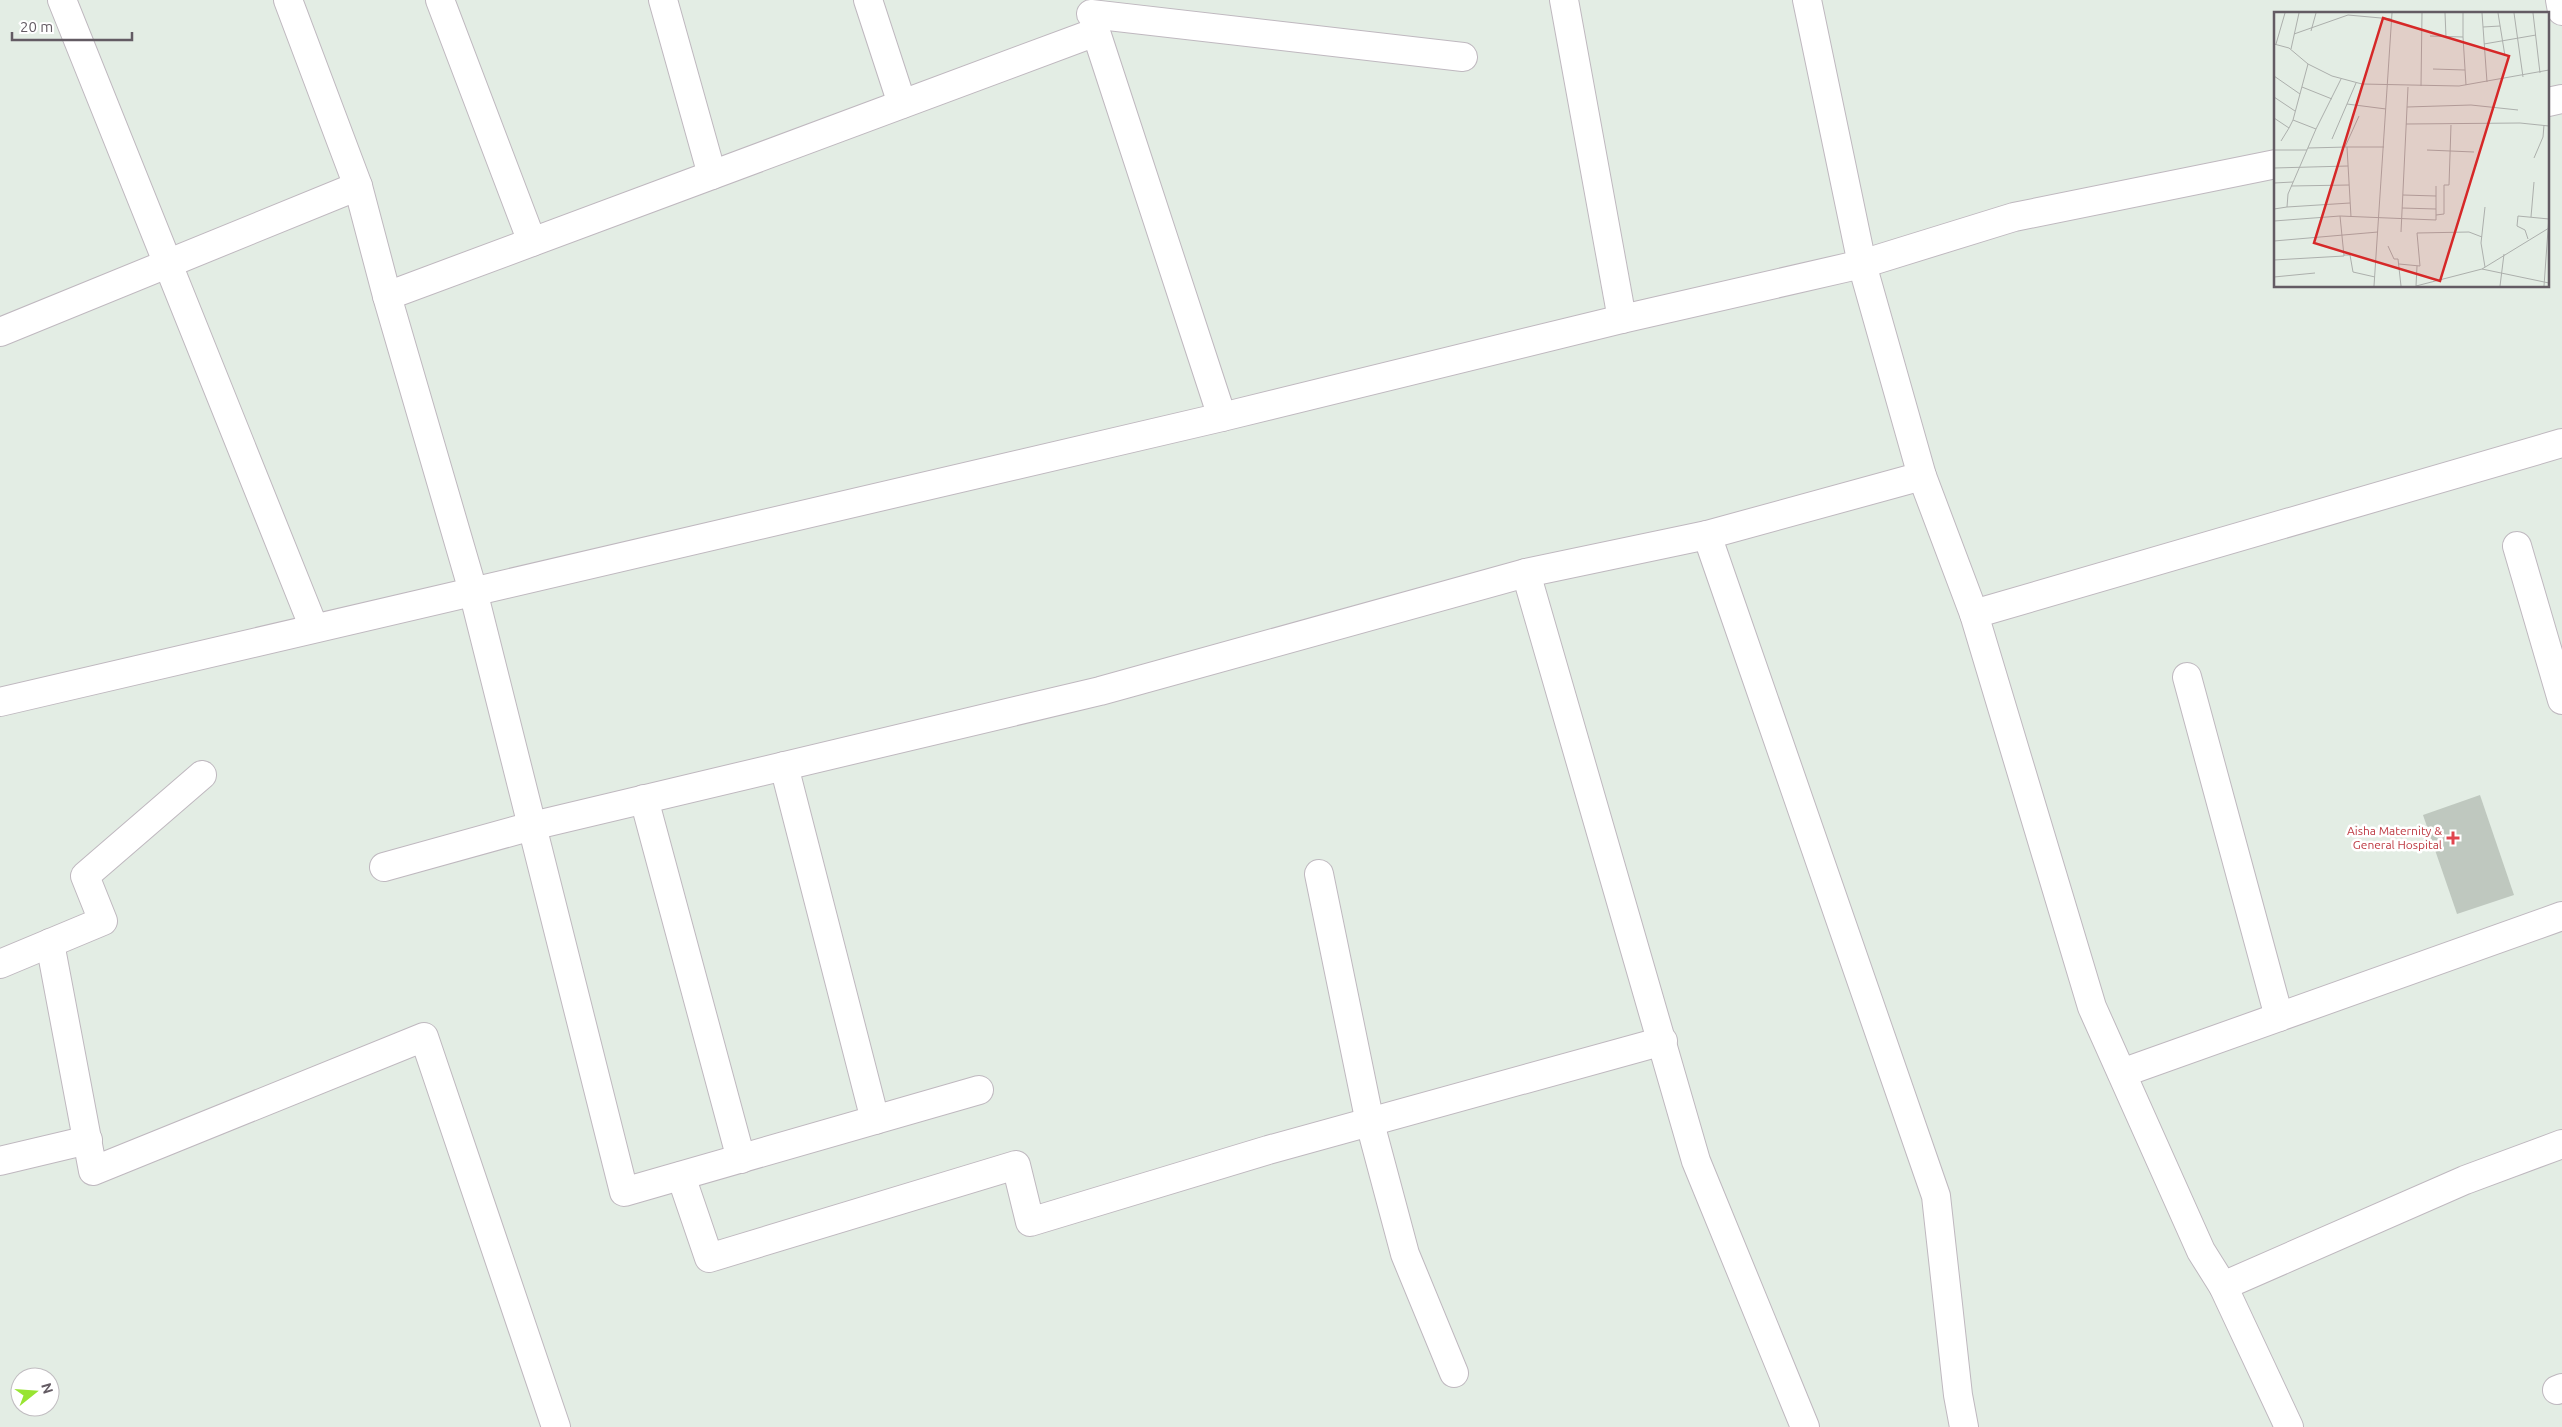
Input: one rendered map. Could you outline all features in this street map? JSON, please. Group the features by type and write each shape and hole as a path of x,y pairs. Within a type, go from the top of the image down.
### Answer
{"street":[{"path":"62,0 314,628"},
{"path":"288,0 358,186 387,296 473,591 624,1192 979,1090"},
{"path":"440,0 532,242"},
{"path":"663,0 712,175"},
{"path":"868,0 902,104"},
{"path":"1564,0 1622,319"},
{"path":"1807,0 1862,264 1922,476 1974,614 2092,1007 2201,1251 2223,1286 2289,1427"},
{"path":"2560,0 2562,11"},
{"path":"387,296 902,104 1091,15 1463,57"},
{"path":"1091,15 1222,417"},
{"path":"0,702 1222,417 1622,319 1862,264 2014,216 2274,164"},
{"path":"0,332 167,262 358,186"},
{"path":"1974,614 2562,443"},
{"path":"384,866 532,826 1100,691 1526,573 1707,535 1922,476"},
{"path":"1707,535 1936,1196 1958,1395 1964,1427"},
{"path":"2517,546 2562,700"},
{"path":"1526,573 1663,1041 1696,1161 1805,1427"},
{"path":"2187,677 2278,1017"},
{"path":"784,766 875,1120"},
{"path":"0,964 103,921 85,876 202,775"},
{"path":"644,799 740,1159"},
{"path":"1319,874 1370,1123 1405,1254 1454,1373"},
{"path":"2122,1073 2562,916"},
{"path":"50,943 93,1171 424,1037 556,1427"},
{"path":"681,1176 709,1258 1016,1165 1030,1222 1268,1150 1663,1041"},
{"path":"0,1161 88,1140"},
{"path":"2223,1286 2465,1180 2562,1144"}],"building":[{"path":"2480,795 2514,895 2457,914 2423,815"}],"place":[{"name":"Aisha Maternity & General Hospital","path":"2453,838"}]}
